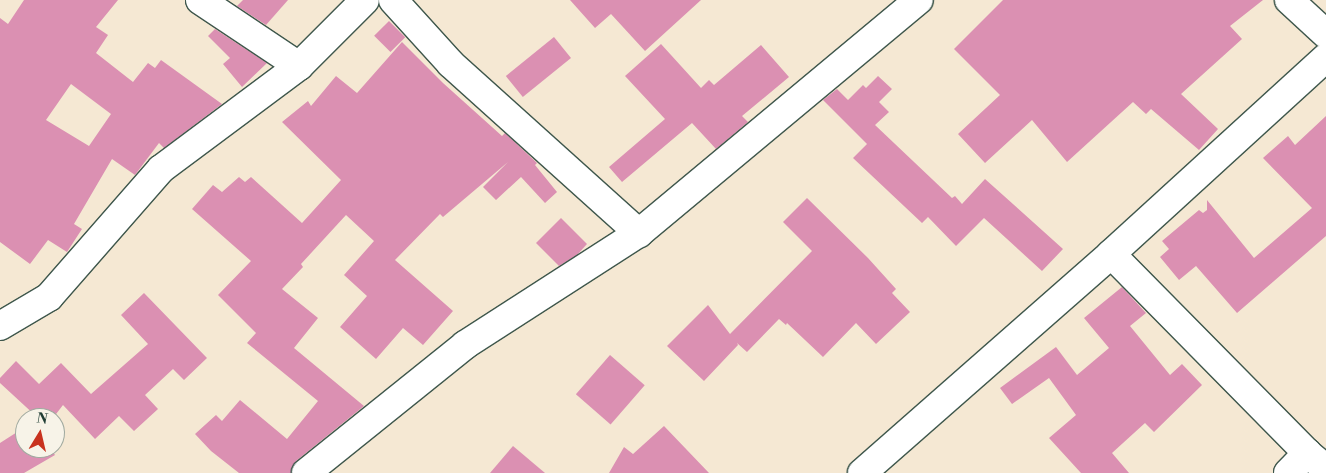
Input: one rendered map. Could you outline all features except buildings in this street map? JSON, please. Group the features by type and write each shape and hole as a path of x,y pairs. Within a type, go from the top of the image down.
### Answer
{"street":[{"path":"200,0 299,66"},
{"path":"0,326 49,297 161,169 299,66 365,0"},
{"path":"393,0 451,64 639,233"},
{"path":"306,473 465,345 639,233 920,0"},
{"path":"1290,0 1326,34"},
{"path":"862,473 1111,254 1326,58"},
{"path":"1111,254 1316,461 1288,473"}]}
